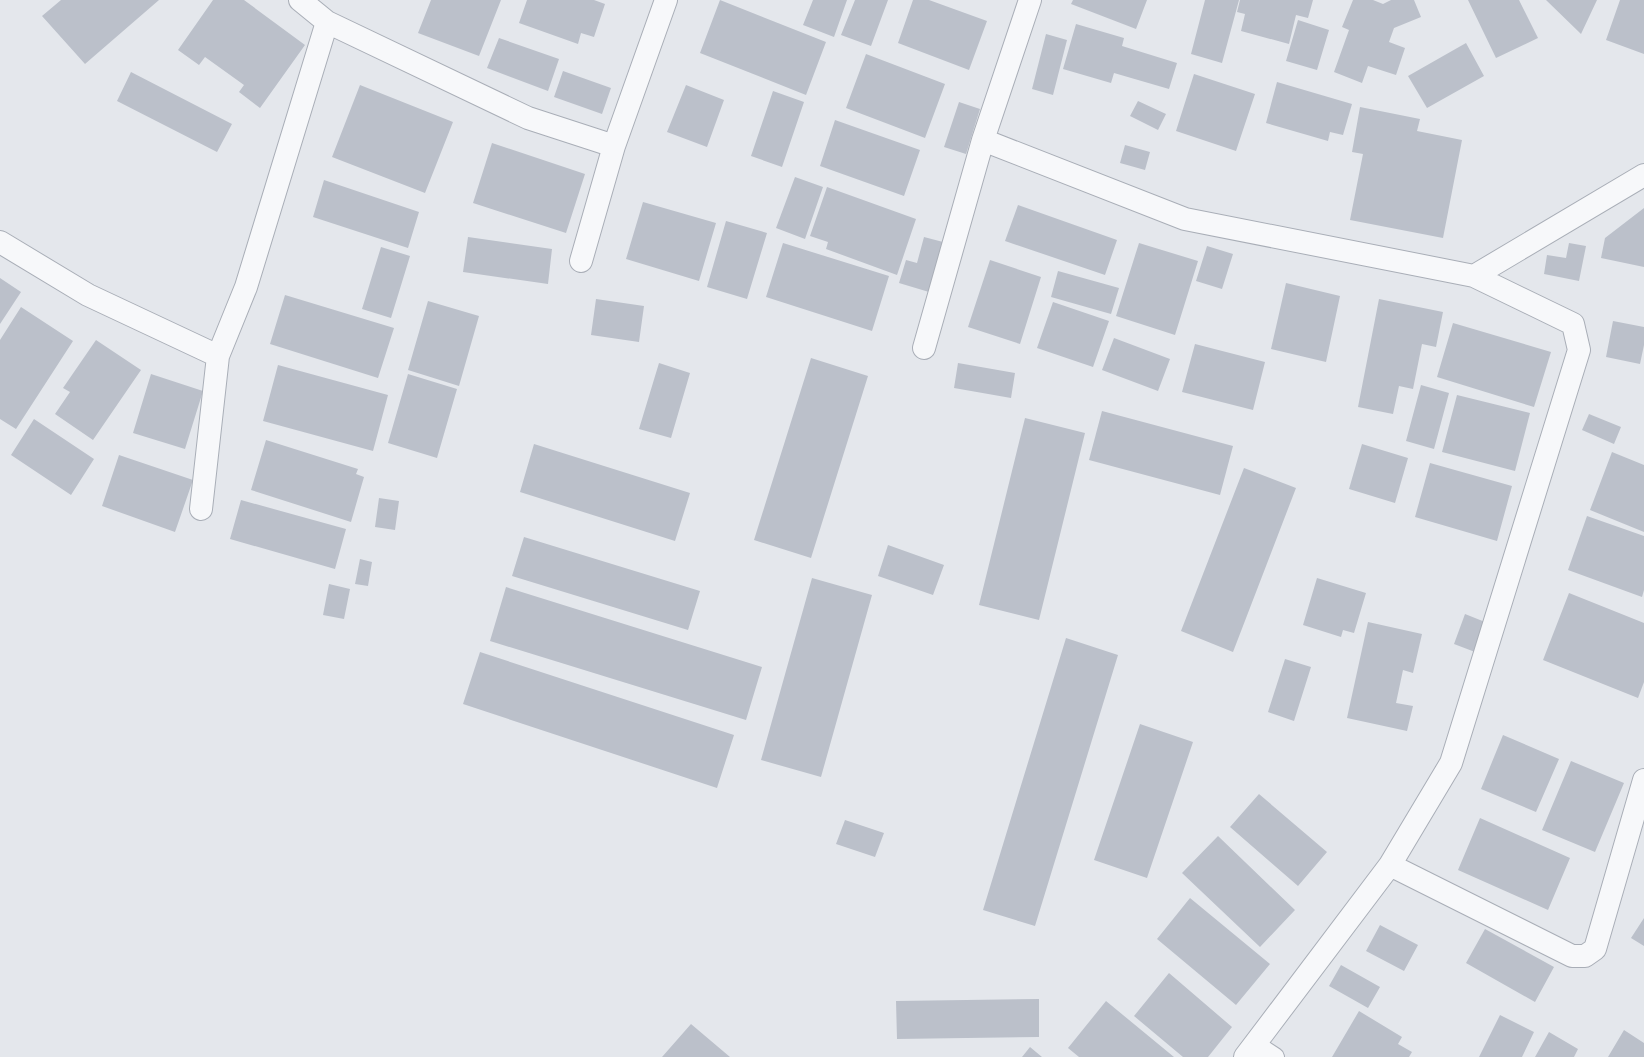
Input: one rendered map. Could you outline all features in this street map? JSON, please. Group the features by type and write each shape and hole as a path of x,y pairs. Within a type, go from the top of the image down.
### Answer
{"street":[{"path":"300,0 326,22 528,118 614,146"},
{"path":"581,261 614,146 666,0"},
{"path":"924,348 983,140 1030,0"},
{"path":"201,509 218,356 246,287 326,22"},
{"path":"983,140 1185,219 1474,276 1573,324 1579,350 1451,763 1390,865 1250,1051"},
{"path":"1474,276 1644,176"},
{"path":"0,242 88,295 218,356"},
{"path":"1390,865 1572,956 1585,956 1595,950 1644,780"}],"lane":[{"path":"1250,1051 1275,1057"}],"building":[{"path":"61,0 159,0 85,64 42,16"},
{"path":"213,0 244,0 305,45 260,108 239,92 244,85 205,57 199,65 178,50"},
{"path":"431,0 501,0 479,56 418,33"},
{"path":"527,0 594,0 605,4 594,37 581,33 578,44 519,23"},
{"path":"720,0 826,42 806,95 700,53"},
{"path":"813,0 847,0 834,37 803,25"},
{"path":"855,0 888,0 871,46 841,35"},
{"path":"913,0 929,0 987,21 969,70 898,43"},
{"path":"1073,0 1147,0 1136,29 1071,4"},
{"path":"1205,0 1239,0 1222,63 1191,54"},
{"path":"1240,0 1313,0 1308,18 1296,15 1289,44 1241,31 1245,14 1237,12"},
{"path":"1353,0 1373,0 1383,4 1391,0 1414,0 1421,17 1394,28 1389,42 1405,48 1396,75 1368,66 1362,83 1334,72 1349,30 1342,27"},
{"path":"1468,0 1519,0 1538,38 1496,58"},
{"path":"1546,0 1597,0 1581,34"},
{"path":"1620,0 1644,0 1644,54 1606,40"},
{"path":"1298,20 1329,30 1317,70 1286,61"},
{"path":"1076,24 1124,38 1122,46 1177,63 1169,89 1114,73 1111,83 1063,69"},
{"path":"1046,34 1067,40 1053,95 1032,89"},
{"path":"499,38 559,59 548,91 487,68"},
{"path":"1466,43 1484,76 1427,108 1408,76"},
{"path":"866,54 945,84 925,138 846,108"},
{"path":"563,71 611,88 602,114 554,97"},
{"path":"131,72 232,124 217,152 117,101"},
{"path":"1194,74 1255,94 1236,151 1176,131"},
{"path":"1277,82 1352,104 1343,135 1330,132 1328,141 1266,123"},
{"path":"360,85 453,122 425,193 332,157"},
{"path":"686,85 724,100 707,147 667,132"},
{"path":"773,91 804,102 782,167 751,156"},
{"path":"1138,101 1166,114 1158,130 1130,116"},
{"path":"959,102 980,109 966,154 944,147"},
{"path":"1360,107 1420,119 1417,131 1462,140 1443,238 1350,220 1363,154 1352,152"},
{"path":"835,120 920,150 904,196 820,166"},
{"path":"492,143 585,174 566,233 473,203"},
{"path":"1125,145 1150,152 1145,170 1120,163"},
{"path":"795,177 823,187 805,239 776,228"},
{"path":"324,180 419,212 408,248 313,217"},
{"path":"827,187 916,219 897,275 826,249 828,242 810,236"},
{"path":"643,202 716,223 699,281 626,259"},
{"path":"1018,205 1117,240 1105,275 1005,241"},
{"path":"1644,208 1644,267 1601,258 1605,238"},
{"path":"726,221 767,233 747,299 707,287"},
{"path":"468,237 552,249 548,284 463,272"},
{"path":"924,237 943,242 929,292 899,283 906,260 917,263"},
{"path":"783,243 889,276 872,331 766,297"},
{"path":"1139,243 1198,261 1175,335 1116,316"},
{"path":"1569,243 1586,246 1579,281 1544,274 1547,255 1566,258"},
{"path":"1207,246 1233,254 1222,289 1196,281"},
{"path":"381,247 410,256 391,318 362,309"},
{"path":"990,260 1041,277 1020,344 968,327"},
{"path":"1058,271 1119,288 1111,314 1051,297"},
{"path":"0,278 21,292 0,324"},
{"path":"1286,283 1340,296 1326,362 1271,349"},
{"path":"285,295 394,328 378,378 270,344"},
{"path":"596,299 644,306 639,342 591,335"},
{"path":"1379,299 1443,312 1436,347 1422,344 1413,389 1399,386 1393,414 1358,407"},
{"path":"428,301 479,316 459,386 408,370"},
{"path":"1053,302 1109,321 1093,367 1037,348"},
{"path":"21,307 73,341 16,429 0,419 0,340"},
{"path":"1613,321 1644,327 1644,345 1640,364 1606,357"},
{"path":"1453,323 1551,352 1534,407 1437,377"},
{"path":"1114,338 1170,359 1158,391 1102,370"},
{"path":"96,340 141,370 93,440 55,414 70,392 63,388"},
{"path":"1195,344 1265,362 1253,410 1182,392"},
{"path":"811,358 868,376 811,558 754,540"},
{"path":"659,363 690,373 671,438 639,429"},
{"path":"958,363 1015,373 1011,398 954,388"},
{"path":"278,365 388,395 373,451 263,421"},
{"path":"151,374 203,391 185,449 133,433"},
{"path":"408,374 457,389 437,458 388,443"},
{"path":"1421,385 1449,393 1434,449 1406,441"},
{"path":"1457,395 1530,413 1515,471 1442,452"},
{"path":"1102,411 1233,446 1220,495 1089,460"},
{"path":"1589,414 1621,427 1614,444 1582,430"},
{"path":"1025,418 1085,433 1039,620 979,605"},
{"path":"34,419 94,459 71,495 11,455"},
{"path":"266,440 358,469 356,474 364,477 351,522 251,490"},
{"path":"534,444 690,493 675,541 520,492"},
{"path":"1362,444 1408,458 1395,503 1349,489"},
{"path":"1612,452 1644,465 1644,532 1590,510"},
{"path":"119,455 193,480 175,532 102,506"},
{"path":"1430,463 1512,486 1497,541 1415,517"},
{"path":"1244,468 1296,488 1233,652 1181,631"},
{"path":"379,498 399,501 395,530 375,527"},
{"path":"241,500 346,529 335,569 230,539"},
{"path":"1587,516 1644,536 1644,590 1642,597 1568,570"},
{"path":"524,537 700,591 688,630 512,576"},
{"path":"888,545 944,565 933,595 878,576"},
{"path":"360,559 372,562 368,586 355,584"},
{"path":"812,578 872,595 821,777 761,760"},
{"path":"1317,578 1366,593 1354,633 1343,630 1341,637 1303,625"},
{"path":"329,584 350,589 344,619 323,615"},
{"path":"506,587 762,667 746,720 490,641"},
{"path":"1569,593 1644,623 1644,682 1638,698 1543,660"},
{"path":"1465,614 1485,622 1475,652 1454,644"},
{"path":"1368,622 1422,634 1413,673 1403,670 1396,703 1413,706 1407,731 1347,718"},
{"path":"1066,638 1118,655 1035,926 983,910"},
{"path":"480,652 734,735 717,788 463,704"},
{"path":"1285,659 1311,667 1294,721 1268,712"},
{"path":"1140,724 1193,742 1147,878 1094,860"},
{"path":"1503,735 1559,759 1536,812 1481,789"},
{"path":"1571,761 1624,783 1595,852 1542,830"},
{"path":"1259,794 1327,852 1298,886 1230,827"},
{"path":"1480,818 1570,858 1548,910 1458,870"},
{"path":"845,820 884,833 875,857 836,844"},
{"path":"1218,836 1295,910 1260,947 1182,873"},
{"path":"1190,898 1270,964 1236,1005 1157,939"},
{"path":"1644,918 1644,946 1631,938"},
{"path":"1380,925 1418,945 1404,971 1366,951"},
{"path":"1485,929 1554,967 1535,1002 1466,963"},
{"path":"1341,965 1380,987 1368,1008 1329,986"},
{"path":"1169,973 1232,1027 1208,1057 1183,1057 1134,1016"},
{"path":"1039,999 1039,1037 897,1039 896,1001"},
{"path":"1106,1001 1174,1057 1079,1057 1068,1048"},
{"path":"1359,1011 1402,1037 1398,1044 1412,1052 1409,1057 1332,1057"},
{"path":"1500,1015 1534,1032 1522,1057 1479,1057"},
{"path":"691,1024 730,1057 662,1057"},
{"path":"1624,1030 1644,1043 1644,1057 1608,1057"},
{"path":"1549,1032 1578,1049 1574,1057 1535,1057"},
{"path":"1030,1047 1042,1057 1022,1057"}]}
